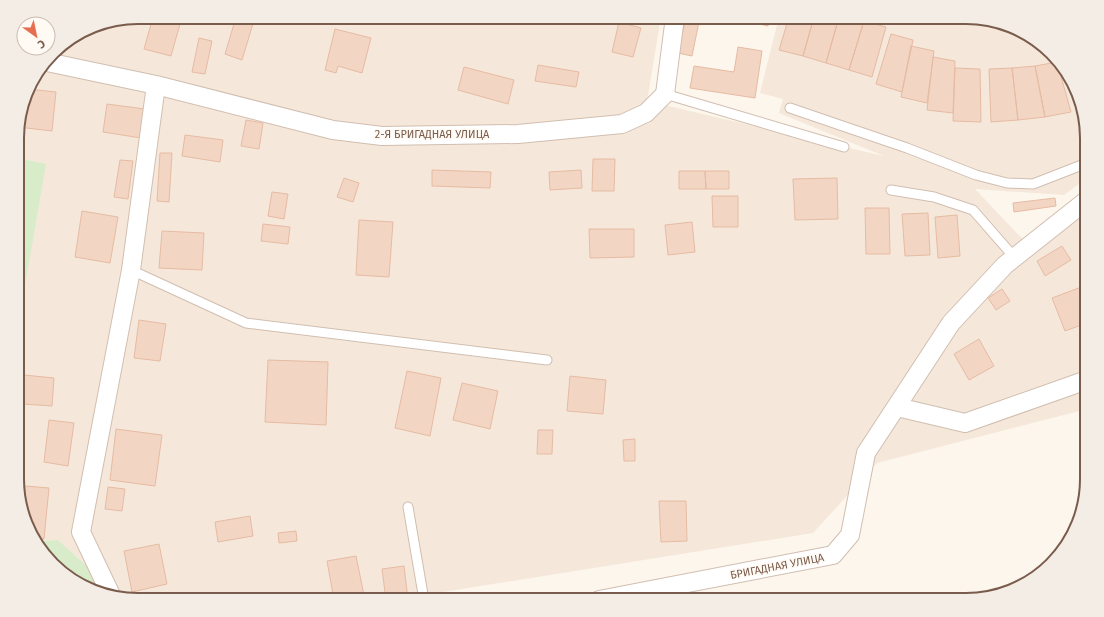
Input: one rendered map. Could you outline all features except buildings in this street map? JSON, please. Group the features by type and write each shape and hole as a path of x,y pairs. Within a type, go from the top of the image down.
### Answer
{"street":[{"path":"664,94 674,24"},
{"name":"2-Я БРИГАДНАЯ УЛИЦА","path":"52,63 156,85 333,130 382,136 518,134 622,124 646,113 664,94"},
{"path":"108,589 81,532 131,270 156,85"},
{"name":"БРИГАДНАЯ УЛИЦА","path":"635,593 833,555 850,534 866,453 951,323 1005,265 1080,205"},
{"path":"897,407 966,423 1080,382"}],"lane":[{"path":"664,94 844,147"},
{"path":"790,108 907,148 976,175 1007,183 1033,184 1080,166"},
{"path":"891,190 934,197 973,210 1014,257"},
{"path":"131,270 246,323 547,360"},
{"path":"408,507 423,593"}],"shaded area":[{"path":"660,24 647,101 884,156 779,113 783,99 760,93 777,24 981,25 996,28 1023,39 1047,57 1068,87 1078,116 1080,130 1080,183 1064,195 975,189 1029,246 1080,208 1080,411 877,463 813,533 437,593 138,593 114,590 58,540 42,541 28,509 24,479 24,290 45,164 24,159 25,123 30,101 43,75 63,52 81,39 94,33 123,25"}],"green space":[{"path":"24,159 46,164 24,291"},
{"path":"58,540 114,590 81,578 57,560 42,541"}]}
